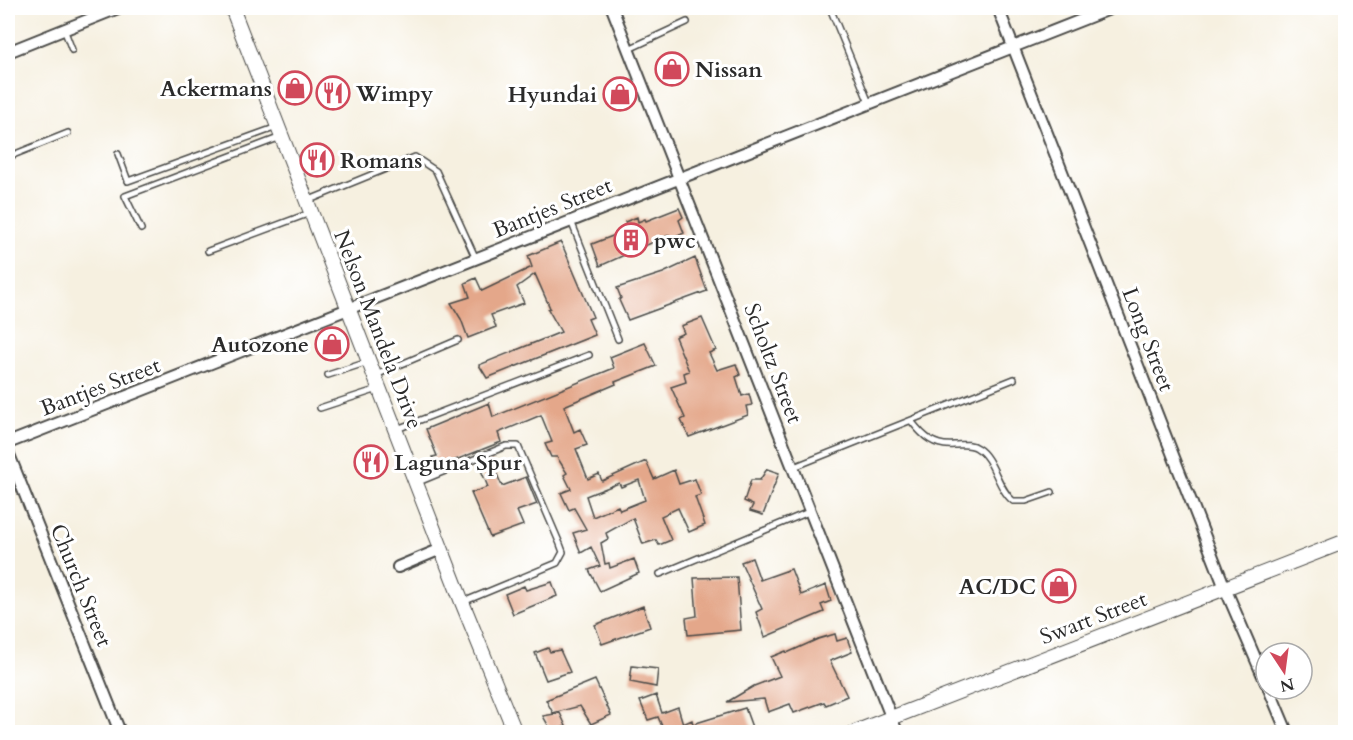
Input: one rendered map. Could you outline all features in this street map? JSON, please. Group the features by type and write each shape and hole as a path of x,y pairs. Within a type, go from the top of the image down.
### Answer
{"main road":[{"name":"Nelson Mandela Drive","path":"232,8 441,549 515,732"},
{"name":"Swart Street","path":"855,732 1346,541"}],"street":[{"path":"8,50 118,8"},
{"name":"Scholtz Street","path":"612,8 897,732"},
{"name":"Long Street","path":"998,8 1225,588 1254,655"},
{"name":"Bantjes Street","path":"8,443 1112,8"},
{"name":"Church Street","path":"8,452 120,732"},
{"path":"398,567 441,549"},
{"path":"1274,701 1287,732"}],"lane":[{"path":"830,8 869,103"},
{"path":"629,49 687,22"},
{"path":"64,29 72,50"},
{"path":"118,154 128,181 280,131"},
{"path":"141,229 125,196 280,131"},
{"path":"8,157 68,133"},
{"path":"208,251 292,222 309,207 415,157 436,171 476,259"},
{"path":"572,221 618,339"},
{"path":"320,408 377,382 458,340"},
{"path":"395,429 589,355"},
{"path":"328,375 369,362"},
{"path":"794,467 912,422 1014,379"},
{"path":"912,422 935,444 969,445 980,450 1002,489 1013,501 1026,501 1052,492"},
{"path":"416,483 506,446 518,446 560,544 563,552 557,563 462,602"},
{"path":"660,574 811,511"}],"building":[{"name":"pwc","path":"679,208 683,217 679,220 684,233 670,239 669,235 600,266 592,244 628,230 625,222 637,217 638,222 645,219 646,221"},
{"path":"561,242 593,317 588,319 595,335 487,378 479,365 561,332 548,309 550,308 535,274 517,287 524,303 491,315 496,327 468,338 461,319 451,303 470,297 465,283 476,278 482,291 532,267 528,256"},
{"path":"695,258 707,291 628,320 619,300 621,298 617,288 663,273"},
{"path":"702,318 716,350 709,353 717,370 736,364 740,375 736,377 742,396 749,394 752,405 746,406 748,415 689,437 681,420 685,418 671,387 686,382 684,373 689,371 675,337 684,333 681,326"},
{"path":"645,343 656,366 564,406 574,432 580,429 587,445 576,449 588,479 599,474 602,481 646,461 654,479 674,470 679,484 695,479 701,495 695,497 705,525 689,532 678,508 661,516 671,540 659,545 656,540 643,544 633,518 606,533 608,539 601,543 605,564 609,563 610,568 634,559 639,573 600,591 589,570 600,566 591,547 581,553 573,533 586,529 574,508 569,510 561,493 571,489 564,475 567,473 557,457 551,457 545,444 552,442 541,415 498,433 501,442 438,467 432,457 437,456 426,429 489,403 493,417 614,368 610,357","holes":["639,480 645,500 620,510 618,506 593,517 586,496 619,483 621,487"]},
{"path":"490,458 502,486 526,477 537,504 517,511 523,525 490,537 471,493 488,487 478,463"},
{"path":"767,469 779,473 763,515 750,511 753,505 744,501 751,480 760,480"},
{"path":"752,558 760,580 791,569 801,595 826,585 831,601 821,605 824,612 765,637 756,612 762,609 741,562"},
{"path":"737,577 741,630 688,635 686,618 697,616 694,578"},
{"path":"552,582 557,596 513,614 505,594 524,586 526,590"},
{"path":"643,606 650,627 602,644 595,625"},
{"path":"835,634 837,641 847,638 852,652 830,661 847,696 826,705 824,702 794,713 790,704 768,712 764,699 727,702 754,686 780,676 771,657"},
{"path":"548,648 550,652 560,650 570,672 546,680 535,653"},
{"path":"632,666 658,669 656,687 630,682"},
{"path":"595,680 611,715 591,724 580,706 553,713 546,700"},
{"path":"656,695 662,713 678,707 683,724 692,720 693,724 745,708 753,730 746,732 662,732 664,731 658,717 648,720 640,701"},
{"path":"560,713 566,726 552,732 543,716"}],"place":[{"name":"Nissan","path":"672,69"},
{"name":"Ackermans","path":"295,88"},
{"name":"Wimpy","path":"333,93"},
{"name":"Hyundai","path":"620,94"},
{"name":"Romans","path":"317,160"},
{"name":"pwc","path":"631,240"},
{"name":"Autozone","path":"332,344"},
{"name":"Laguna Spur","path":"371,462"},
{"name":"AC/DC","path":"1059,586"}]}
